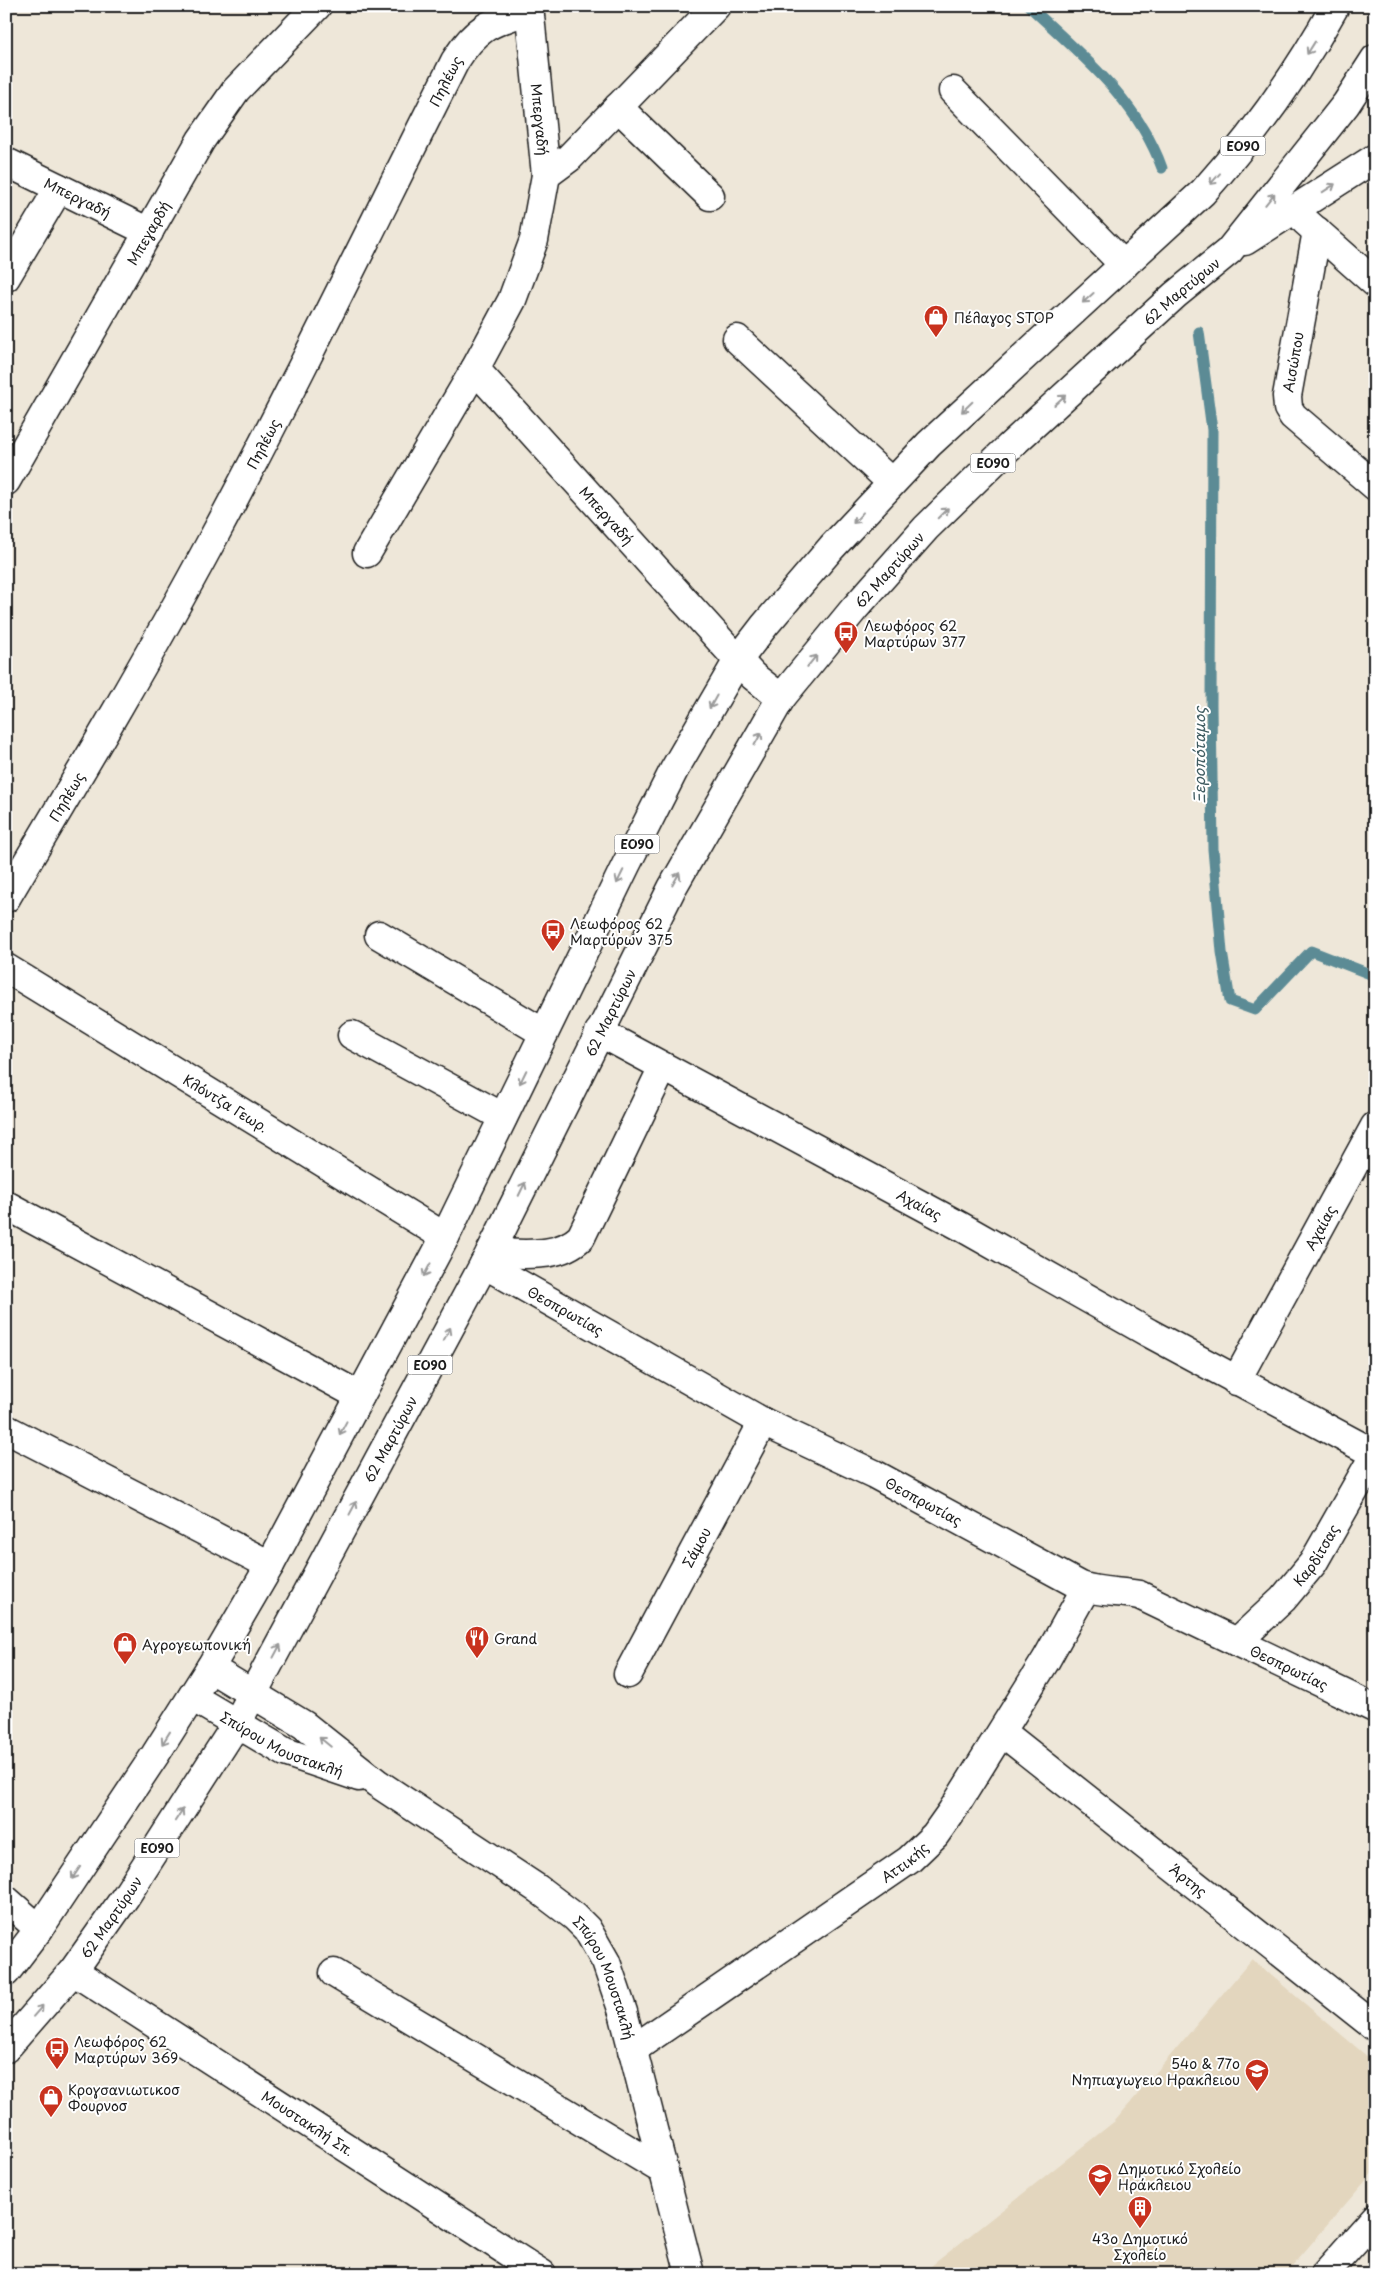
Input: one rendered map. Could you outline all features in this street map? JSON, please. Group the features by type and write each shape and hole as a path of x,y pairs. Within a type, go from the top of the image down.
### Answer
{"street":[{"name":"Μπεγαρδή","path":"6,480 201,140 224,105 261,62 317,6"},
{"path":"546,175 569,158 716,6"},
{"name":"ΕΟ90","path":"6,1972 39,1929 192,1697 270,1565 445,1237 670,779 738,660 790,595 891,482 978,396 1124,266 1203,192 1235,156 1290,81 1335,6"},
{"name":"Μπεργαδή","path":"367,553 475,369 512,300 534,240 546,175 530,8"},
{"name":"Πηλέως","path":"6,898 131,686 212,540 317,337 455,61 478,31 495,20 530,8"},
{"name":"62 Μαρτύρων","path":"6,2048 74,1971 126,1896 254,1694 487,1258 672,888 781,698 854,609 926,528 1009,447 1228,250 1346,104 1375,59"},
{"path":"953,92 1124,266"},
{"path":"618,107 710,196"},
{"path":"1228,250 1375,158"},
{"name":"Μπεργαδή","path":"6,162 149,232"},
{"path":"6,278 59,188"},
{"path":"1294,210 1375,284"},
{"name":"Αισώπου","path":"1317,231 1287,396 1288,408 1293,416 1375,486"},
{"path":"737,339 891,482"},
{"name":"Μπεργαδή","path":"475,369 738,660 753,676 781,698"},
{"path":"379,935 544,1033"},
{"name":"Κλόντζα Γεωρ.","path":"6,968 445,1237"},
{"name":"Αχαίας","path":"599,1032 960,1226 1236,1381 1375,1454"},
{"path":"352,1035 503,1117"},
{"path":"487,1258 555,1252 572,1246 581,1236 663,1067"},
{"name":"Αχαίας","path":"1236,1381 1375,1126"},
{"path":"6,1205 360,1396"},
{"name":"Θεσπρωτίας","path":"487,1258 763,1422 874,1474 1086,1588 1093,1591 1125,1592 1139,1595 1374,1708"},
{"name":"Σάμου","path":"628,1674 763,1422"},
{"path":"6,1429 270,1565"},
{"name":"Καρδίτσας","path":"1237,1642 1283,1599 1312,1563 1375,1454"},
{"name":"Αττικής","path":"632,2050 909,1860 935,1835 1002,1732 1046,1660 1086,1588"},
{"name":"Σπύρου Μουστακλή","path":"210,1668 304,1725 376,1783 489,1856 575,1917 587,1929 606,1962 624,2012 632,2050 690,2274"},
{"name":"Σπύρου Μουστακλή","path":"192,1697 285,1752 376,1783"},
{"name":"Άρτης","path":"1002,1732 1375,2027"},
{"path":"6,1900 39,1929"},
{"name":"Μουστακλή Σπ.","path":"74,1971 542,2274"},
{"path":"334,1973 664,2171"},
{"path":"1325,2274 1375,2218"}],"shaded area":[{"name":"54ο & 77ο Νηπιαγωγειο Ηρακλειου","path":"1252,1959 1375,2063 1375,2170 1285,2274 921,2274 1115,2121"}],"waterway":[{"name":"Ξεροπόταμος","path":"1029,6 1087,61 1123,99 1138,120 1162,168"},
{"name":"Ξεροπόταμος","path":"1199,332 1212,430 1211,705 1213,849 1222,952 1230,1001 1255,1010 1311,951 1375,976"}],"place":[{"name":"Πέλαγος STOP","path":"936,338"},
{"name":"Λεωφόρος 62 Μαρτύρων 377","path":"846,654"},
{"name":"Λεωφόρος 62 Μαρτύρων 375","path":"553,952"},
{"name":"Grand","path":"477,1659"},
{"name":"Αγρογεωπονική","path":"125,1665"},
{"name":"Λεωφόρος 62 Μαρτύρων 369","path":"57,2070"},
{"name":"54ο & 77ο Νηπιαγωγειο Ηρακλειου","path":"1257,2092"},
{"name":"Κρογσανιωτικοσ Φουρνοσ","path":"51,2118"},
{"name":"Δημοτικό Σχολείο Ηράκλειου","path":"1100,2197"},
{"name":"43ο Δημοτικό Σχολείο","path":"1140,2229"}]}
